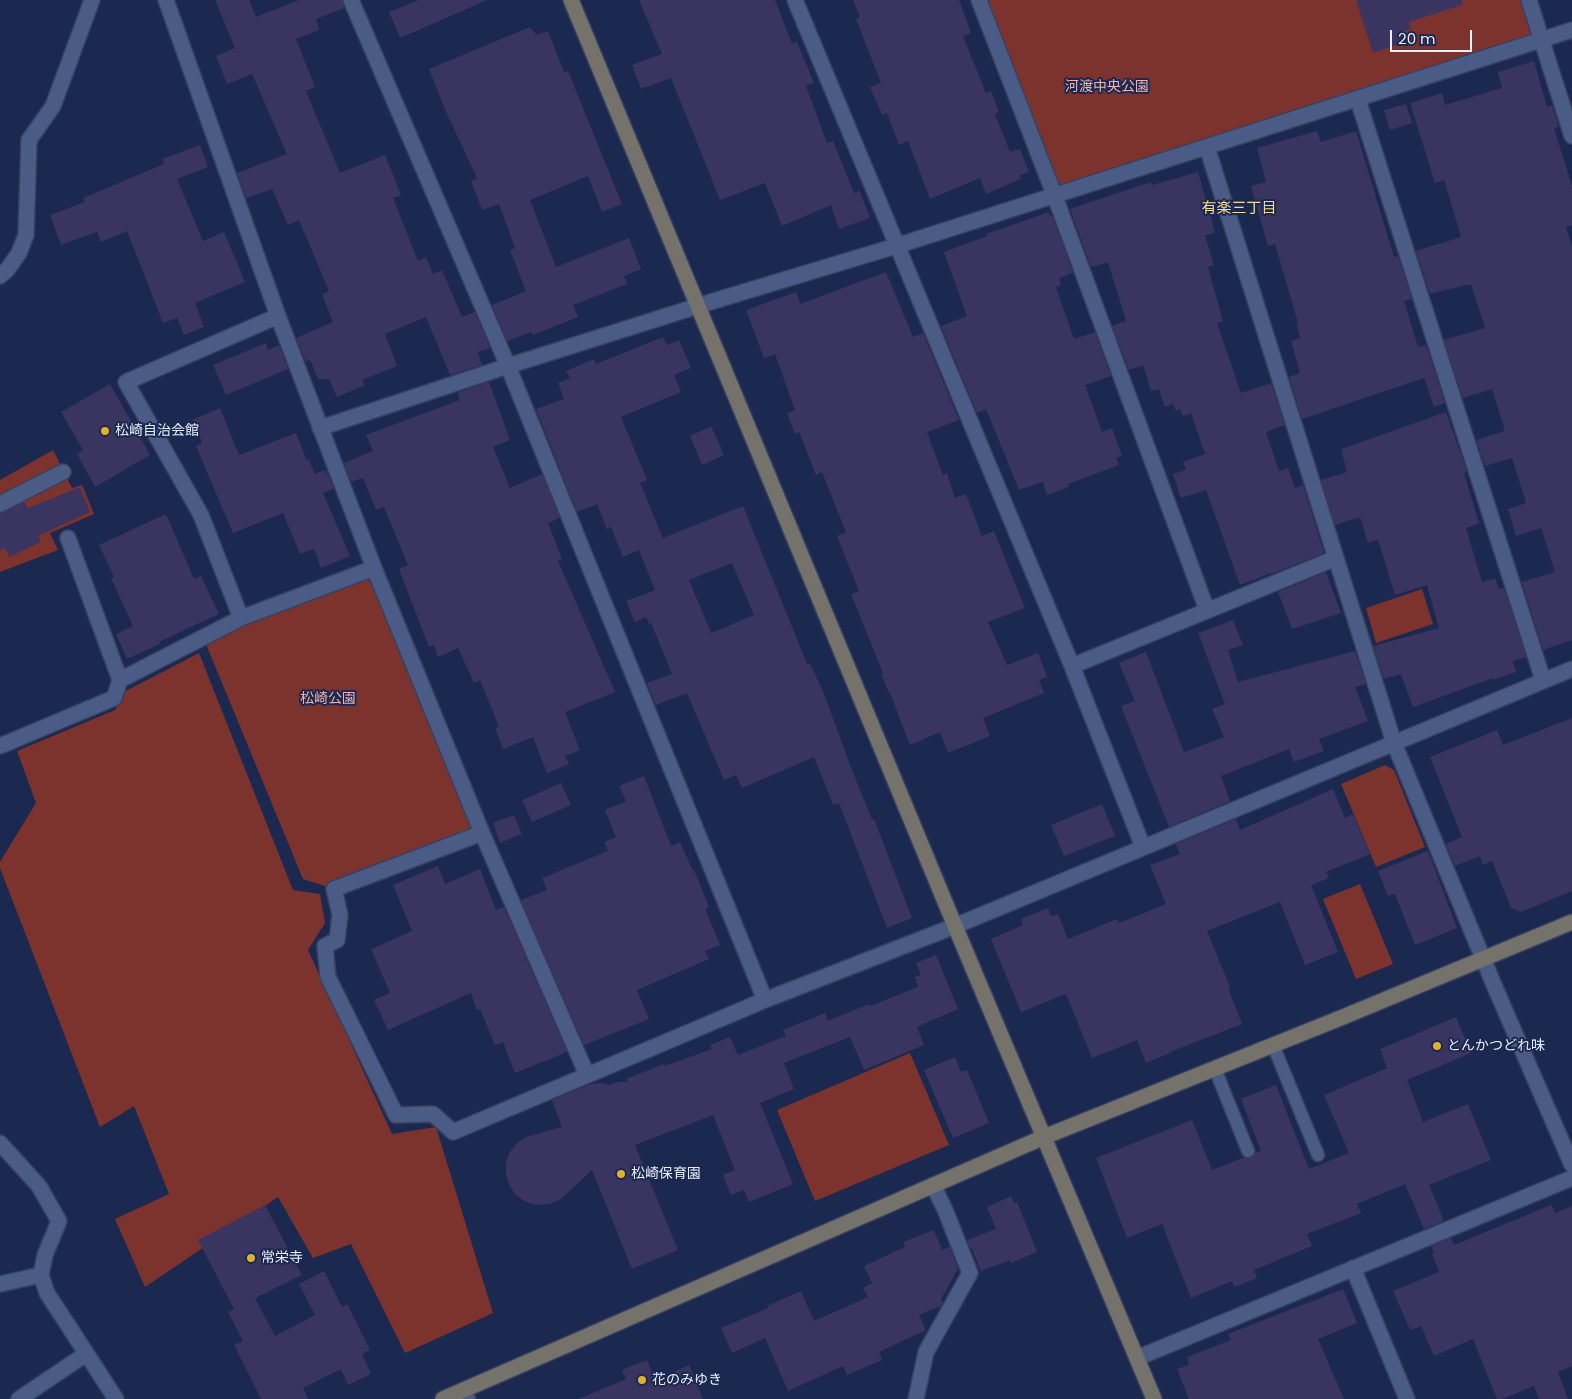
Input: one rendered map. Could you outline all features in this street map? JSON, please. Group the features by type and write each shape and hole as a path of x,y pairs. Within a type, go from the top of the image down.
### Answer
{"street":[{"path":"0,276 7,270 19,253 26,235 29,140 53,106 92,0"},
{"path":"166,0 278,316 374,568 482,833 587,1075"},
{"path":"351,0 508,366 765,1000"},
{"path":"571,0 955,926 1154,1399"},
{"path":"795,0 1072,666 1143,847"},
{"path":"979,0 1054,194 1208,610"},
{"path":"1529,0 1572,136"},
{"path":"320,428 508,366 896,246 1054,194 1207,148 1572,30"},
{"path":"1358,100 1543,680"},
{"path":"1207,148 1394,743 1483,958 1572,1165"},
{"path":"241,618 201,515 126,382 278,316"},
{"path":"0,504 64,472"},
{"path":"0,746 114,698 120,680 68,538"},
{"path":"1072,666 1336,558"},
{"path":"120,680 241,618 374,568"},
{"path":"482,833 334,889 340,915 337,940 325,946 328,977 396,1115 433,1114 453,1132 765,1000 955,926 1572,669"},
{"path":"443,1399 467,1394 934,1184 1044,1137 1273,1046 1572,922"},
{"path":"0,1143 39,1186 59,1221 45,1255 41,1275 47,1293 116,1399"},
{"path":"1137,1358 1572,1178"},
{"path":"916,1399 926,1352 970,1273 934,1184"},
{"path":"1352,1268 1407,1399"},
{"path":"0,1284 41,1275"},
{"path":"19,1399 86,1354"}],"lane":[{"path":"1273,1046 1318,1155"},
{"path":"1215,1069 1248,1151"}],"green space":[{"name":"河渡中央公園","path":"979,0 1529,0 1542,40 1054,194"},
{"path":"53,450 72,488 82,485 94,514 50,533 58,550 0,572 0,480"},
{"name":"松崎公園","path":"374,568 482,833 334,889 303,879 203,637"},
{"path":"1422,589 1433,624 1376,643 1366,608"},
{"path":"199,653 293,890 320,894 325,923 308,950 392,1134 436,1127 493,1313 405,1353 351,1244 313,1258 278,1197 145,1287 115,1219 169,1194 134,1106 100,1127 0,868 0,862 36,803 17,751 115,710 122,693"},
{"path":"1385,765 1394,770 1425,847 1376,867 1341,784"},
{"path":"1360,884 1393,964 1356,979 1323,899"},
{"path":"910,1053 949,1145 815,1201 777,1110"}],"building":[{"path":"215,0 249,0 256,17 299,0 342,0 344,8 316,19 319,30 296,39 315,87 306,91 340,173 385,155 401,195 393,198 418,261 426,257 433,274 442,270 462,317 475,312 490,348 478,352 482,365 450,375 426,317 385,334 397,366 362,380 365,385 337,397 329,379 318,379 310,360 306,362 296,338 333,322 322,294 329,291 299,220 288,225 272,189 246,198 237,173 287,154 252,74 227,84 216,56 235,48"},
{"path":"419,0 487,0 400,38 389,12"},
{"path":"639,0 775,0 792,44 797,42 814,83 806,86 827,143 833,141 854,193 860,191 870,218 839,229 831,205 782,226 765,183 720,200 671,78 641,89 632,65 662,54"},
{"path":"853,0 959,0 971,33 963,36 986,93 991,91 999,112 995,114 1010,152 1020,149 1029,172 1020,175 1021,179 986,194 980,178 930,199 908,141 899,145 887,113 882,115 870,87 881,83 856,19 860,17"},
{"path":"1356,0 1462,0 1462,5 1409,22 1411,29 1399,32 1402,43 1373,53"},
{"path":"530,27 537,35 548,31 564,72 568,71 622,204 602,212 588,176 530,200 556,267 629,238 641,269 624,276 627,284 573,305 578,317 533,335 531,332 507,341 492,305 526,291 510,250 515,248 499,204 482,210 471,181 477,178 447,114 429,69"},
{"path":"1534,61 1547,107 1552,105 1559,127 1554,128 1572,186 1572,225 1566,227 1572,247 1572,640 1543,650 1522,582 1555,572 1541,528 1516,536 1508,509 1526,503 1512,458 1485,466 1476,440 1505,431 1492,389 1463,398 1444,340 1485,328 1471,284 1430,294 1416,251 1461,237 1444,180 1435,183 1410,103 1442,93 1445,105 1502,88 1498,72"},
{"path":"1406,104 1412,123 1390,130 1384,110"},
{"path":"1317,131 1321,142 1356,131 1394,257 1398,256 1412,299 1404,301 1418,347 1426,345 1445,403 1434,407 1424,378 1302,419 1289,377 1300,373 1291,341 1300,338 1298,323 1275,244 1268,246 1251,186 1266,182 1257,148"},
{"path":"200,145 208,167 177,179 203,241 224,232 245,282 195,303 204,327 184,335 177,318 163,323 127,231 101,242 97,232 61,245 50,215 85,202 83,198 164,164 162,159"},
{"path":"1198,172 1215,232 1205,236 1214,265 1208,267 1223,321 1217,323 1241,393 1271,383 1285,425 1266,432 1279,471 1288,468 1295,488 1303,485 1324,553 1240,585 1206,490 1181,498 1173,474 1186,470 1183,462 1205,454 1191,413 1183,416 1180,409 1176,411 1173,404 1165,407 1159,389 1151,391 1143,365 1129,370 1112,326 1126,321 1108,262 1091,267 1070,209 1151,182 1152,185"},
{"path":"1049,212 1050,216 1052,215 1073,273 1059,278 1061,285 1056,287 1074,339 1095,332 1111,376 1085,385 1102,432 1112,428 1122,456 1116,458 1119,465 1068,484 1069,487 1047,495 1043,482 1019,490 986,409 977,413 941,326 967,316 944,252 987,236 986,234"},
{"path":"886,272 913,337 923,333 959,420 927,432 943,475 947,473 955,498 966,494 982,536 994,531 1025,608 988,622 1007,665 1038,653 1047,677 1039,680 1044,693 983,718 990,736 948,753 940,732 910,745 851,594 859,591 837,536 846,532 822,472 816,475 799,432 795,434 787,413 795,410 775,354 764,358 746,310 796,292 800,304"},
{"path":"663,337 667,345 679,340 691,368 674,375 681,392 621,417 647,480 640,483 663,538 743,506 807,664 810,663 825,696 850,765 872,820 874,819 912,918 887,928 839,803 833,805 814,757 742,788 736,775 724,780 687,693 656,705 647,683 672,674 651,623 649,624 646,617 635,622 626,601 655,590 639,550 623,557 611,527 607,529 597,504 577,512 536,409 564,399 558,383 570,378 566,371 594,359 596,364","holes":["732,563 754,615 711,633 689,580"]},
{"path":"266,343 268,350 279,345 288,369 226,395 213,365"},
{"path":"489,382 510,440 493,447 510,488 542,474 560,518 548,523 562,559 558,561 615,692 565,712 580,750 565,756 569,764 547,773 533,737 503,749 495,728 499,727 480,680 474,683 458,648 438,657 434,645 429,647 399,569 408,565 384,507 376,510 363,478 351,482 344,463 373,451 366,435 460,400 457,393"},
{"name":"松崎自治会館","path":"110,384 150,455 95,487 77,454 83,450 61,412"},
{"path":"220,408 239,455 296,433 307,461 309,460 315,474 326,470 334,489 323,493 350,556 321,568 314,549 300,554 283,513 233,533 196,446 202,443 192,420"},
{"path":"1446,412 1467,472 1464,473 1479,523 1466,528 1482,582 1495,578 1499,589 1504,588 1526,657 1513,661 1516,672 1493,680 1493,678 1413,707 1401,674 1384,679 1373,646 1439,628 1427,585 1395,595 1378,540 1368,543 1360,517 1335,525 1321,480 1347,472 1341,449"},
{"path":"711,426 724,455 702,465 690,436"},
{"path":"80,487 90,512 38,536 41,542 9,557 5,548 0,550 0,513 25,502 28,508"},
{"path":"166,514 194,579 201,576 219,614 127,659 116,634 133,626 111,578 114,577 99,545"},
{"path":"1326,572 1341,613 1292,629 1278,592"},
{"path":"1233,620 1243,645 1228,650 1238,682 1355,651 1366,684 1355,687 1368,721 1319,739 1324,751 1294,762 1289,749 1221,776 1230,801 1169,827 1121,706 1135,701 1119,663 1146,652 1184,752 1224,737 1212,709 1225,704 1198,633"},
{"path":"1572,718 1572,891 1521,912 1511,908 1492,861 1483,865 1480,856 1455,866 1446,844 1462,837 1430,757 1497,730 1503,745"},
{"path":"644,776 671,846 680,842 694,870 709,907 705,909 720,945 705,951 709,959 637,990 649,1019 584,1045 521,900 547,890 542,878 608,851 604,842 616,837 605,810 626,801 619,786"},
{"path":"561,783 571,805 532,822 522,800"},
{"path":"1333,789 1345,818 1353,814 1370,854 1326,872 1329,878 1311,885 1338,952 1305,965 1280,902 1207,931 1230,987 1228,988 1242,1024 1146,1063 1137,1040 1092,1058 1066,994 1021,1012 991,939 1023,925 1021,919 1048,908 1051,916 1058,914 1068,939 1117,919 1119,923 1166,904 1150,865 1180,854 1176,844 1236,819 1240,830"},
{"path":"1102,804 1115,836 1064,856 1051,825"},
{"path":"514,815 522,834 500,843 493,823"},
{"path":"1428,851 1457,928 1415,945 1395,894 1388,896 1378,871"},
{"path":"438,866 445,884 480,869 496,910 504,907 567,1052 515,1073 503,1042 495,1045 480,1009 477,1010 471,993 388,1030 374,1000 390,993 371,949 412,931 393,885"},
{"path":"936,955 958,1009 917,1027 924,1045 864,1070 850,1037 784,1063 794,1089 760,1103 793,1184 749,1202 744,1190 731,1195 723,1175 735,1170 713,1115 635,1145 678,1250 632,1269 592,1170 561,1199 550,1204 537,1205 526,1202 516,1195 509,1185 506,1174 506,1162 510,1152 517,1143 526,1137 562,1127 552,1100 591,1084 603,1083 610,1085 618,1082 628,1082 626,1079 664,1064 665,1066 712,1049 710,1045 730,1037 738,1055 786,1036 783,1030 825,1013 828,1021 869,1004 870,1006 918,987 915,977 921,975 916,963"},
{"path":"1456,1017 1471,1053 1407,1080 1423,1122 1468,1104 1491,1160 1429,1185 1444,1221 1424,1229 1405,1184 1357,1204 1361,1213 1307,1234 1312,1246 1254,1270 1257,1278 1234,1287 1232,1281 1191,1298 1162,1224 1127,1238 1096,1158 1192,1120 1212,1170 1243,1158 1251,1158 1256,1152 1261,1151 1241,1099 1276,1085 1309,1169 1349,1153 1324,1095 1387,1068 1380,1049"},
{"path":"955,1057 961,1072 967,1070 989,1123 953,1138 924,1070"},
{"path":"1011,1196 1014,1203 1017,1202 1037,1252 1011,1263 1010,1260 981,1271 967,1240 996,1229 987,1207"},
{"path":"265,1205 302,1275 255,1298 275,1336 315,1315 299,1284 324,1271 342,1307 347,1304 370,1350 362,1354 371,1374 348,1385 341,1369 303,1388 308,1399 261,1399 234,1345 243,1341 228,1312 234,1309 198,1240"},
{"path":"1551,1205 1555,1213 1572,1206 1572,1366 1558,1372 1568,1399 1539,1399 1534,1386 1502,1399 1497,1399 1473,1339 1434,1356 1421,1326 1410,1330 1393,1291 1439,1272 1431,1246 1451,1238 1454,1245"},
{"path":"934,1230 942,1250 950,1247 958,1269 941,1299 943,1302 941,1306 919,1315 926,1330 879,1352 882,1360 847,1375 843,1366 788,1391 765,1338 732,1353 721,1328 768,1308 767,1306 801,1291 814,1321 868,1297 863,1288 872,1283 864,1266 905,1247 903,1242"},
{"path":"1343,1289 1357,1323 1318,1339 1344,1399 1189,1399 1177,1369 1189,1365 1187,1357 1231,1340 1228,1334"},
{"path":"647,1360 655,1380 689,1365 703,1399 579,1399 626,1379 622,1370"}],"place":[{"name":"松崎自治会館","path":"105,431"},
{"name":"とんかつどれ味","path":"1437,1046"},
{"name":"松崎保育園","path":"621,1174"},
{"name":"常栄寺","path":"251,1258"},
{"name":"花のみゆき","path":"642,1380"}],"district":[{"name":"有楽三丁目","path":"1239,209"}]}
